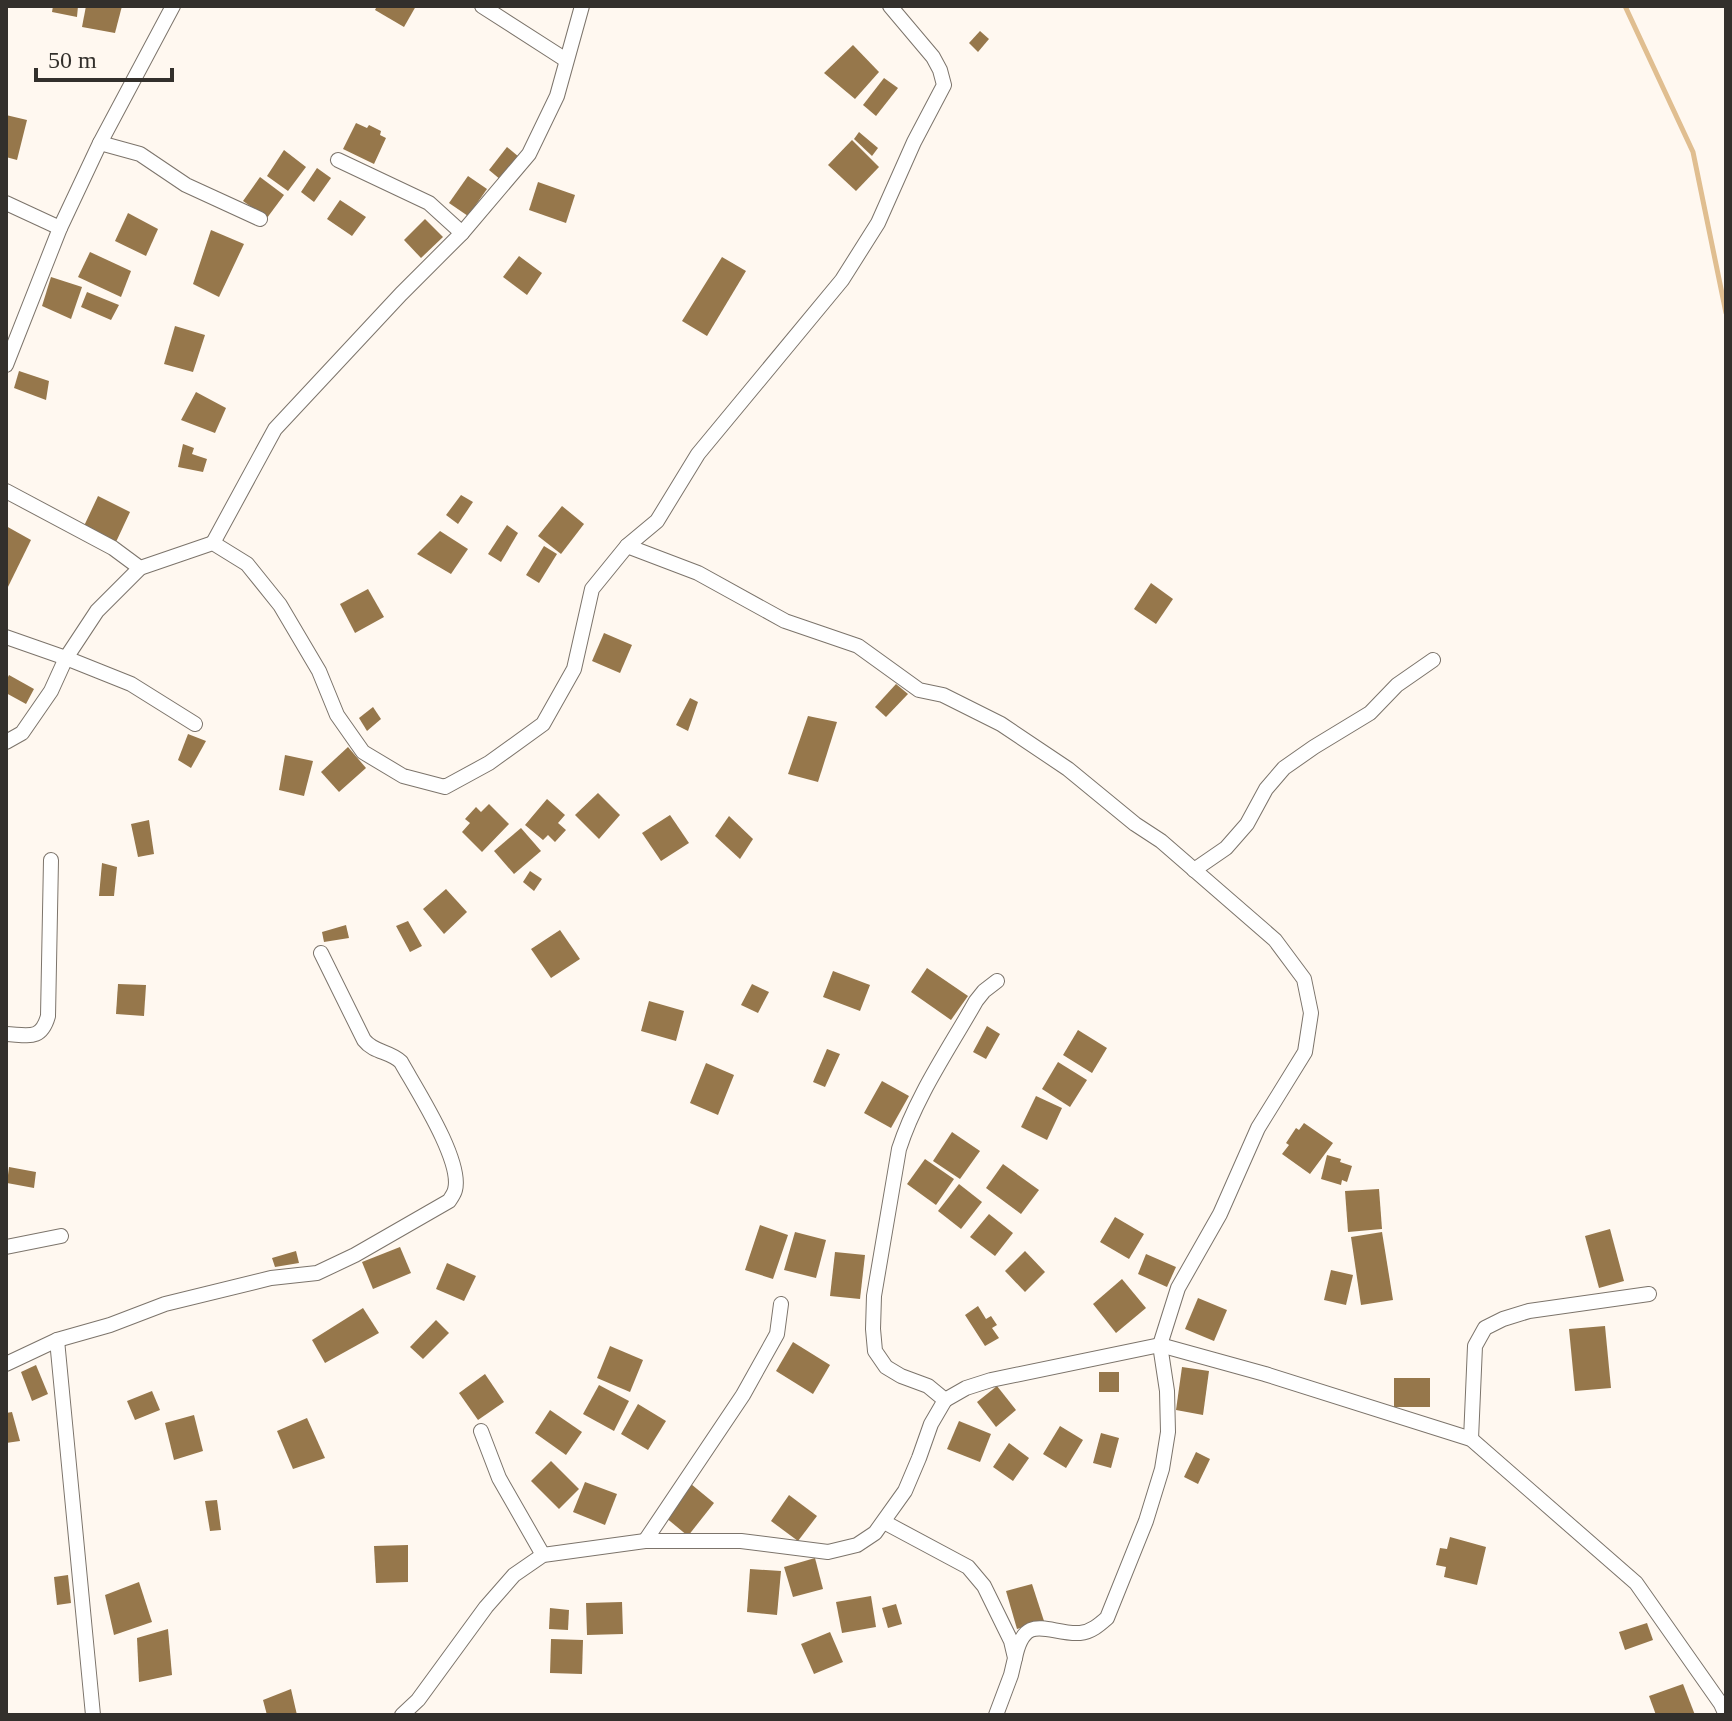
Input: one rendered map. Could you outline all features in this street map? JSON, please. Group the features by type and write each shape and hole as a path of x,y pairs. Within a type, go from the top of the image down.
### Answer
{"street":[{"path":"6,365 60,228 100,143 173,6"},
{"path":"482,6 566,60"},
{"path":"6,742 22,733 51,691 66,658 97,611 140,568 213,543 275,429 462,233 529,154 557,96 582,6"},
{"path":"213,543 247,564 280,605 319,671 337,715 363,752 403,776 445,787 489,763 543,724 574,669 592,589 627,546 657,521 698,454 842,280 878,223 914,142 944,85 933,57 890,6"},
{"path":"100,143 140,154 186,185 260,219"},
{"path":"338,160 429,203 462,233"},
{"path":"6,203 60,228"},
{"path":"6,491 113,548 140,568"},
{"path":"627,546 698,573 785,621 858,646 919,690 943,695 1001,724 1068,769 1135,824 1161,841 1275,940 1304,979 1311,1013 1305,1052 1258,1128 1220,1214 1178,1288 1160,1345 1167,1391 1168,1432 1162,1469 1146,1521 1107,1618 1097,1627 1080,1633 1040,1628 1028,1631 1021,1638 996,1715"},
{"path":"6,637 131,684 195,724"},
{"path":"1194,870 1226,848 1247,824 1266,789 1284,768 1370,713 1397,685 1433,660"},
{"path":"6,1034 35,1035 45,1027 48,1016 51,860"},
{"path":"6,1364 57,1340 110,1325 165,1304 271,1278 317,1273 449,1201 455,1190 455,1176 448,1150 436,1125 401,1062 387,1052 374,1049 364,1040 321,953"},
{"path":"945,1400 928,1386 886,1367 875,1351 874,1296 899,1149 905,1130 976,1001 997,981"},
{"path":"6,1247 61,1236"},
{"path":"1471,1439 1475,1346 1485,1328 1529,1311 1649,1294"},
{"path":"645,1541 743,1395 777,1334 781,1304"},
{"path":"57,1340 93,1715"},
{"path":"402,1715 418,1700 495,1596 514,1575 543,1555 645,1541 741,1541 828,1552 857,1545 875,1533 905,1491 931,1424 945,1400 966,1388 991,1380 1160,1345 1265,1374 1471,1439 1636,1583 1726,1715"},
{"path":"481,1431 499,1478 543,1555"},
{"path":"884,1522 968,1567 984,1586 1011,1641 1015,1658"}],"building":[{"path":"53,6 78,6 77,17 52,12"},
{"path":"86,6 122,6 115,33 82,27"},
{"path":"377,6 416,6 404,27 375,10"},
{"path":"980,31 989,39 978,52 969,43"},
{"path":"853,45 879,72 855,99 824,73"},
{"path":"884,78 898,88 876,116 863,105"},
{"path":"6,115 27,120 17,160 6,157"},
{"path":"356,123 381,131 380,135 386,138 374,164 343,149"},
{"path":"859,132 878,148 872,156 854,139"},
{"path":"852,140 879,167 856,191 828,165"},
{"path":"507,147 519,157 501,180 489,170"},
{"path":"284,150 306,167 288,191 267,176"},
{"path":"317,168 331,178 314,202 301,192"},
{"path":"468,176 487,189 468,216 449,203"},
{"path":"260,177 284,195 267,218 243,201"},
{"path":"538,182 575,195 566,223 529,210"},
{"path":"340,200 366,217 352,236 327,219"},
{"path":"128,213 158,229 146,256 115,241"},
{"path":"425,219 443,237 421,258 404,240"},
{"path":"211,230 244,244 219,297 193,284"},
{"path":"90,252 131,271 121,297 78,277"},
{"path":"519,256 542,273 527,295 503,277"},
{"path":"722,257 746,271 707,336 682,321"},
{"path":"51,277 82,287 71,319 42,306"},
{"path":"87,292 119,305 111,320 81,307"},
{"path":"175,326 205,335 193,372 164,364"},
{"path":"19,371 49,381 46,400 14,388"},
{"path":"196,392 226,408 215,433 181,420"},
{"path":"183,444 194,448 192,454 207,459 203,472 178,467"},
{"path":"461,495 473,502 458,524 446,515"},
{"path":"98,496 130,512 116,542 84,526"},
{"path":"562,506 584,524 561,554 538,536"},
{"path":"507,525 518,533 501,562 488,554"},
{"path":"6,526 31,540 6,591"},
{"path":"440,531 468,549 451,574 417,554"},
{"path":"544,546 557,554 539,583 526,575"},
{"path":"1151,583 1173,599 1156,624 1134,609"},
{"path":"368,589 384,617 355,633 340,604"},
{"path":"604,633 632,645 620,673 592,661"},
{"path":"9,675 34,689 26,704 6,693"},
{"path":"896,684 908,694 886,717 875,707"},
{"path":"690,698 698,702 688,731 676,725"},
{"path":"373,707 381,719 367,731 359,718"},
{"path":"808,716 837,722 818,782 788,774"},
{"path":"188,734 206,741 191,768 178,760"},
{"path":"348,747 366,768 339,792 321,772"},
{"path":"285,755 313,761 304,796 279,790"},
{"path":"598,793 620,815 599,839 575,815"},
{"path":"547,799 565,815 558,823 566,830 555,842 548,835 543,840 525,825"},
{"path":"489,804 509,824 482,852 462,832 470,823 465,819 476,807 481,812"},
{"path":"670,815 689,843 661,861 642,833"},
{"path":"729,816 753,839 740,859 715,836"},
{"path":"149,820 154,854 138,857 131,824"},
{"path":"521,828 541,851 514,874 494,851"},
{"path":"102,863 117,867 114,896 99,896"},
{"path":"530,871 542,879 534,891 523,882"},
{"path":"446,889 467,912 444,934 423,909"},
{"path":"408,921 422,946 410,952 396,926"},
{"path":"346,925 349,938 324,942 322,932"},
{"path":"560,930 580,959 551,978 531,949"},
{"path":"927,968 968,996 951,1020 911,992"},
{"path":"833,971 870,985 860,1011 823,997"},
{"path":"118,984 146,985 144,1016 116,1014"},
{"path":"752,984 769,992 758,1013 741,1005"},
{"path":"649,1001 684,1011 676,1041 641,1031"},
{"path":"987,1026 1000,1034 986,1059 973,1052"},
{"path":"1078,1030 1107,1048 1092,1073 1063,1055"},
{"path":"827,1049 840,1054 825,1087 813,1082"},
{"path":"1058,1062 1087,1080 1070,1107 1042,1089"},
{"path":"706,1063 734,1075 718,1115 690,1103"},
{"path":"882,1081 909,1096 891,1128 864,1113"},
{"path":"1036,1096 1062,1108 1047,1140 1021,1127"},
{"path":"1304,1123 1333,1143 1310,1174 1282,1154 1296,1128 1299,1130"},
{"path":"952,1132 980,1151 960,1179 933,1161"},
{"path":"1327,1155 1352,1166 1347,1182 1342,1180 1341,1185 1321,1179"},
{"path":"925,1159 954,1179 936,1205 907,1184"},
{"path":"1003,1164 1039,1190 1021,1214 986,1188"},
{"path":"9,1167 36,1172 34,1188 7,1183"},
{"path":"959,1184 982,1202 961,1229 938,1211"},
{"path":"1379,1189 1382,1229 1348,1232 1345,1191"},
{"path":"989,1214 1013,1233 995,1256 970,1237"},
{"path":"1115,1217 1144,1234 1129,1259 1100,1242"},
{"path":"760,1225 788,1235 773,1279 745,1270"},
{"path":"1610,1229 1624,1281 1599,1288 1585,1236"},
{"path":"795,1232 826,1240 816,1278 784,1270"},
{"path":"1382,1232 1393,1300 1361,1305 1351,1237"},
{"path":"400,1247 411,1273 373,1289 362,1262"},
{"path":"296,1251 299,1263 275,1267 272,1258"},
{"path":"1025,1251 1045,1272 1025,1292 1005,1271"},
{"path":"835,1252 865,1255 860,1299 830,1296"},
{"path":"1146,1254 1176,1267 1167,1287 1138,1274"},
{"path":"447,1263 476,1276 464,1301 436,1289"},
{"path":"1331,1270 1353,1275 1346,1305 1324,1300"},
{"path":"1122,1279 1146,1308 1116,1333 1093,1304"},
{"path":"1198,1298 1227,1310 1214,1341 1185,1329"},
{"path":"978,1306 986,1319 991,1316 997,1325 992,1328 999,1338 985,1346 965,1315"},
{"path":"363,1308 379,1333 325,1363 312,1340"},
{"path":"436,1320 449,1333 423,1359 410,1347"},
{"path":"1605,1326 1611,1388 1575,1391 1569,1329"},
{"path":"793,1342 830,1365 813,1394 776,1371"},
{"path":"610,1346 643,1360 630,1392 597,1378"},
{"path":"36,1365 48,1394 32,1401 21,1372"},
{"path":"1182,1367 1209,1371 1203,1415 1176,1410"},
{"path":"1099,1372 1119,1372 1119,1392 1099,1392"},
{"path":"485,1374 504,1402 478,1420 459,1393"},
{"path":"1394,1378 1430,1378 1430,1407 1394,1407"},
{"path":"599,1385 629,1401 614,1431 583,1414"},
{"path":"997,1386 1016,1410 996,1427 977,1402"},
{"path":"152,1391 160,1410 135,1420 127,1401"},
{"path":"638,1404 666,1421 648,1450 621,1434"},
{"path":"550,1410 582,1432 566,1455 535,1433"},
{"path":"12,1412 20,1441 6,1443 6,1413"},
{"path":"194,1415 203,1451 174,1460 165,1423"},
{"path":"307,1418 325,1458 293,1469 277,1431"},
{"path":"959,1421 991,1434 980,1462 947,1449"},
{"path":"1060,1426 1083,1440 1066,1468 1043,1454"},
{"path":"1101,1433 1119,1438 1111,1468 1093,1463"},
{"path":"1009,1443 1029,1458 1013,1481 993,1467"},
{"path":"1196,1452 1210,1459 1198,1484 1184,1477"},
{"path":"551,1461 579,1489 559,1509 531,1481"},
{"path":"585,1482 617,1494 605,1525 573,1512"},
{"path":"691,1484 714,1503 688,1536 665,1517"},
{"path":"789,1495 817,1516 798,1541 771,1521"},
{"path":"217,1500 221,1530 210,1531 205,1501"},
{"path":"1450,1537 1486,1547 1477,1585 1444,1577 1446,1567 1436,1565 1440,1548 1447,1549"},
{"path":"408,1545 408,1582 376,1583 374,1546"},
{"path":"815,1558 823,1589 793,1597 784,1567"},
{"path":"750,1569 781,1571 777,1615 747,1612"},
{"path":"68,1575 71,1603 57,1605 54,1577"},
{"path":"139,1582 152,1622 114,1635 105,1595"},
{"path":"1032,1584 1044,1621 1017,1629 1006,1591"},
{"path":"871,1596 876,1627 842,1633 836,1602"},
{"path":"622,1602 623,1634 587,1635 586,1603"},
{"path":"896,1604 902,1624 888,1628 882,1608"},
{"path":"550,1608 569,1610 568,1630 549,1629"},
{"path":"1647,1623 1653,1640 1625,1650 1619,1632"},
{"path":"168,1629 172,1675 139,1682 137,1638"},
{"path":"830,1632 843,1662 814,1674 801,1644"},
{"path":"551,1639 583,1640 582,1674 550,1673"},
{"path":"1683,1684 1695,1715 1656,1715 1649,1696"},
{"path":"291,1689 297,1715 267,1715 263,1700"}],"waterway":[{"path":"1625,6 1693,152 1726,313"}]}
